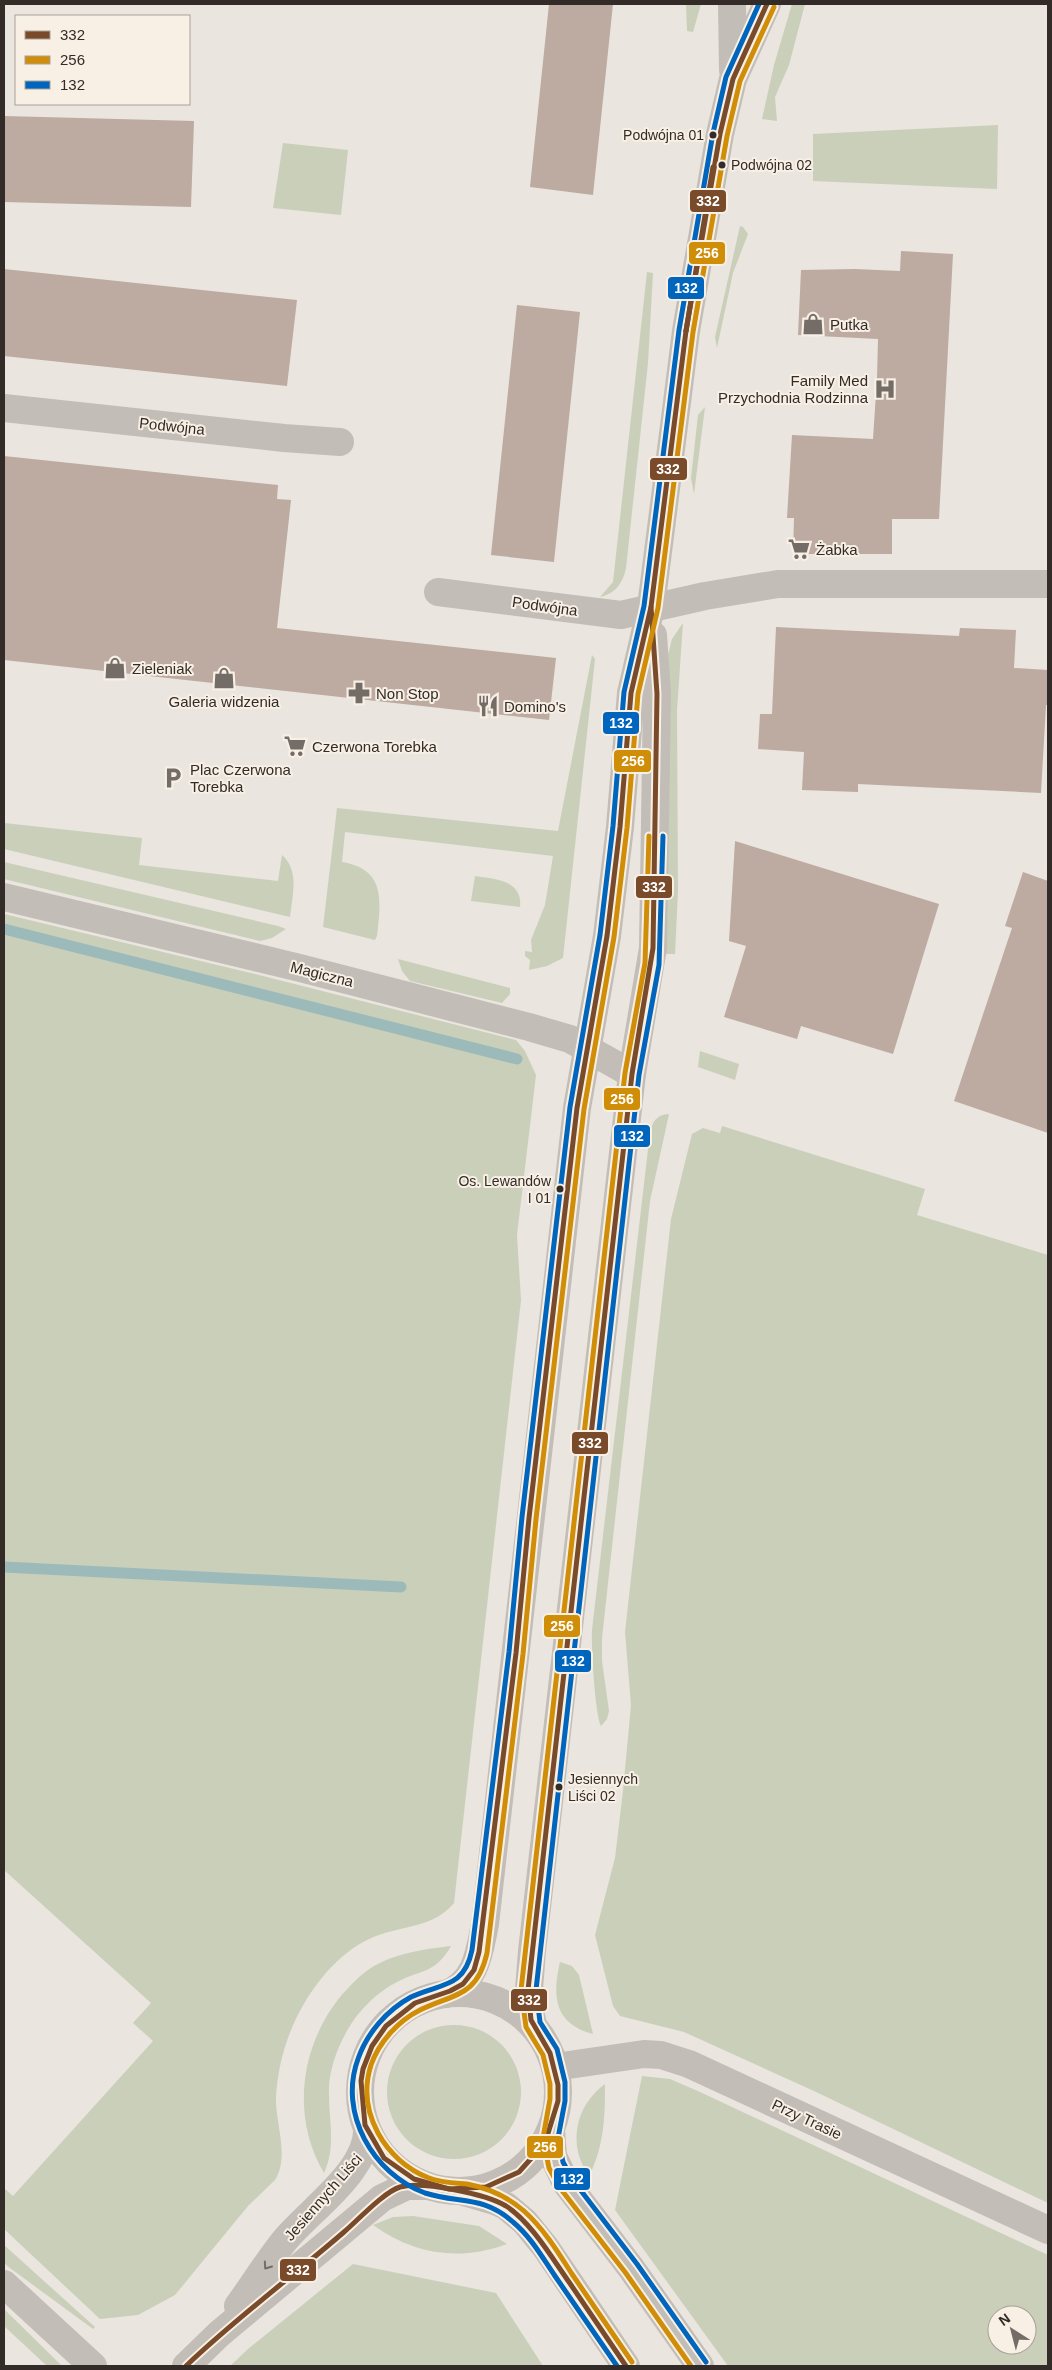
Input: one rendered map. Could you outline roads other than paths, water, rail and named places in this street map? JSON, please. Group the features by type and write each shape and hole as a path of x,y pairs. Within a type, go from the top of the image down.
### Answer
{"street":[{"path":"732,4 733,79"},
{"path":"626,2366 546,2248 525,2222 506,2206 495,2201 460,2191 427,2186 411,2179 398,2170 375,2145 368,2131 362,2115 360,2081 363,2065 370,2049 389,2022 415,2003 446,1994 460,1987 471,1976 477,1962 485,1924 566,1198 577,1108 607,936 620,827 631,693 651,607 693,288 716,151 733,79 767,4"},
{"name":"Podwójna","path":"4,408 284,438 340,442"},
{"name":"Podwójna","path":"438,592 621,614 778,584 1048,584"},
{"path":"533,2025 528,2002 532,1951 632,1074 653,948 657,694 651,607"},
{"name":"Magiczna","path":"4,897 300,968 529,1027 570,1039 632,1074"},
{"path":"446,1994 478,1994 493,1998 520,2014 533,2025 550,2052 555,2068 558,2100 551,2130 553,2156 566,2183 631,2268 700,2366"},
{"name":"Przy Trasie","path":"555,2068 644,2054 661,2055 690,2064 1048,2230"},
{"path":"460,2191 476,2190 508,2178 533,2157 551,2130"},
{"name":"Jesiennych Liści","path":"219,2334 286,2240 355,2164 366,2146 368,2131"},
{"name":"Jesiennych Liści","path":"186,2366 219,2334 390,2193 407,2186 427,2186"},
{"path":"4,2284 93,2366"}],"waterway":[{"path":"4,929 517,1059"},
{"path":"4,1567 401,1587"}],"place":[{"name":"Podwójna 01","path":"713,135"},
{"name":"Podwójna 02","path":"722,165"},
{"name":"Putka","path":"813,324"},
{"name":"Family Med Przychodnia Rodzinna","path":"885,389"},
{"name":"Żabka","path":"799,549"},
{"name":"Zieleniak","path":"115,668"},
{"name":"Galeria widzenia","path":"224,678"},
{"name":"Non Stop","path":"359,693"},
{"name":"Domino's","path":"488,706"},
{"name":"Czerwona Torebka","path":"295,746"},
{"name":"Plac Czerwona Torebka","path":"173,778"},
{"name":"Os. Lewandów I 01","path":"560,1189"},
{"name":"Jesiennych Liści 02","path":"559,1787"}]}
